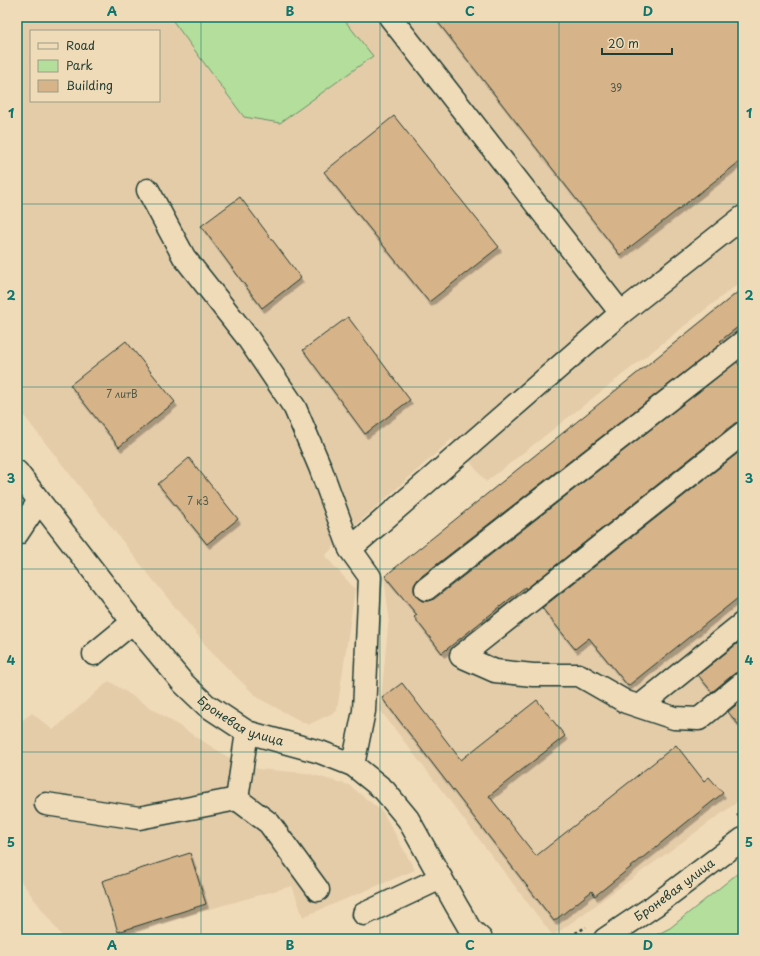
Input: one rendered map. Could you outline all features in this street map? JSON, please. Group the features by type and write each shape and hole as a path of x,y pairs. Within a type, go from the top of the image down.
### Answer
{"street":[{"path":"390,17 621,313"},
{"path":"148,190 184,257 247,337 295,408 320,467 350,549 370,577 364,711 353,765"},
{"path":"350,549 621,313 743,217"},
{"path":"426,589 743,342"},
{"path":"743,433 461,656 495,672 533,675 579,675 626,702 674,718 699,719 743,683"},
{"name":"Броневая улица","path":"17,472 133,622 183,683 206,705 247,732 320,752 353,765 384,790 408,819 470,929 481,939"},
{"path":"17,534 39,501"},
{"path":"94,654 133,622"},
{"path":"640,706 743,623"},
{"path":"237,799 247,732"},
{"path":"46,804 139,818 237,799 269,823 318,890"},
{"name":"Броневая улица","path":"605,939 654,906 743,839"},
{"path":"364,914 440,878"}],"shaded area":[{"path":"17,17 743,17 743,280 486,482 452,439 344,536 325,556 355,589 337,711 308,725 258,698 212,653 17,407"},
{"path":"743,286 743,798 553,936 380,710 389,616 384,578"},
{"path":"109,681 242,766 307,773 349,785 383,812 415,870 303,917 292,886 103,939 64,939 17,876 17,724 32,713 53,730"}],"green space":[{"path":"170,17 342,17 373,56 280,123 244,117"},
{"path":"743,869 743,939 648,939 670,928"}],"building":[{"path":"434,17 743,17 743,159 620,255"},
{"path":"394,116 499,247 429,302 324,172"},
{"path":"240,197 301,278 262,308 201,226"},
{"path":"743,288 743,323 720,341 722,343 418,579 414,585 416,596 422,601 434,599 737,362 743,370 743,421 735,423 526,589 525,587 442,653 414,617 417,615 385,576"},
{"path":"348,317 410,400 365,434 303,350"},
{"path":"126,341 175,402 119,447 70,385"},
{"path":"743,449 743,594 628,686 589,638 575,649 542,608"},
{"path":"189,458 238,519 207,544 158,484"},
{"path":"743,639 743,671 735,673 712,692 698,675"},
{"path":"402,683 461,760 537,700 565,736 489,796 536,856 676,745 704,781 709,777 723,793 595,896 592,891 554,921 382,698"},
{"path":"743,699 743,730 728,712"},
{"path":"190,853 206,904 118,932 102,881"}]}
